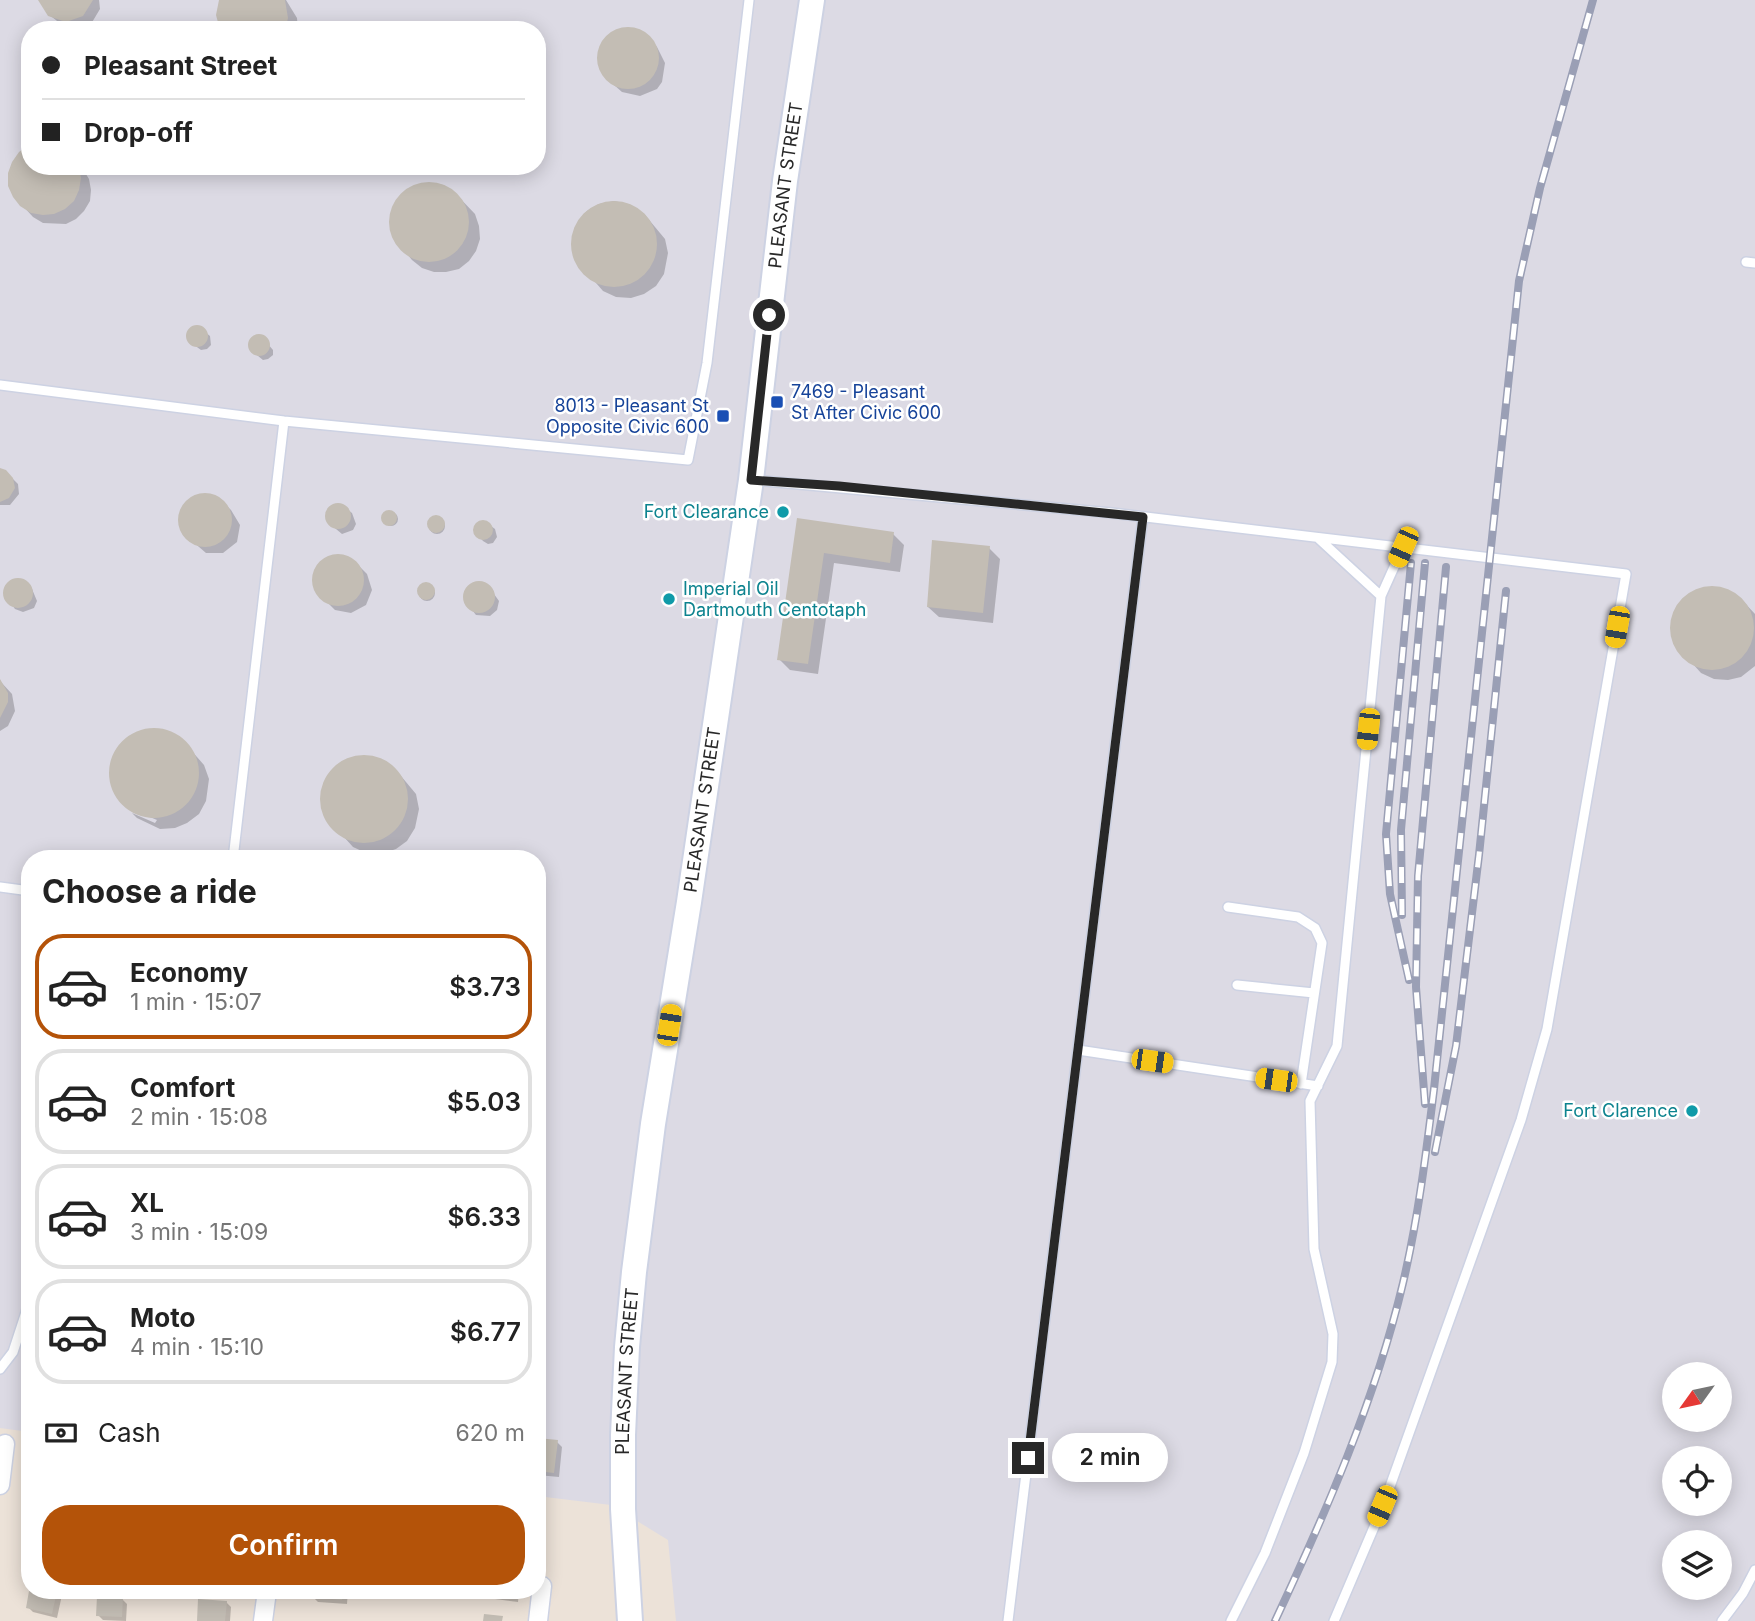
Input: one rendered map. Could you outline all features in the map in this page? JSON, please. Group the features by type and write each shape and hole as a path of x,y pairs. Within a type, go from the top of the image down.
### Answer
{"main road":[{"name":"PLEASANT STREET","path":"630,1621 623,1509 623,1435 633,1284 653,1124 751,480 785,181 812,0"}],"street":[{"path":"0,1485 5,1444"},
{"path":"263,1621 266,1599"},
{"path":"538,1621 541,1599"}],"lane":[{"path":"0,385 284,421 688,460 707,363 748,0"},
{"path":"234,850 284,421"},
{"path":"751,480 1143,517 1626,574 1547,1029 1521,1120 1382,1506 1334,1621"},
{"path":"1008,1621 1143,517"},
{"path":"1318,538 1381,596"},
{"path":"1231,1621 1265,1553 1299,1466 1332,1362 1333,1334 1314,1249 1310,1101 1338,1046 1381,596 1403,547"},
{"path":"0,887 21,890"},
{"path":"1228,907 1298,917 1315,928 1322,943 1301,1084"},
{"path":"1237,985 1314,993"},
{"path":"1078,1050 1318,1086"},
{"path":"0,1369 13,1352 21,1328"},
{"path":"1722,1621 1744,1593 1755,1570"}],"shaded area":[{"path":"0,0 1755,0 1755,1621 676,1621 668,1540 611,1505 546,1497 546,850 21,850 21,1431 0,1428"}],"building":[{"path":"38,0 93,0 83,16 63,21 48,16"},
{"path":"219,0 285,0 288,18 287,21 218,21"},
{"path":"628,27 650,36 659,58 650,80 628,89 606,80 597,58 606,36"},
{"path":"21,151 21,175 80,175 79,190 74,201 54,214 31,213 20,206 8,186 8,173"},
{"path":"421,182 437,182 458,193 469,214 469,230 458,251 437,262 421,262 407,256 395,244 389,230 389,214 395,200 407,188"},
{"path":"606,201 622,201 645,213 654,227 657,244 654,261 645,275 622,287 606,287 590,280 578,268 571,252 571,236 578,220 590,208"},
{"path":"197,325 207,332 208,336 201,346 197,347 187,340 186,336 193,326"},
{"path":"259,334 269,341 270,345 263,355 259,356 249,349 248,345 255,335"},
{"path":"0,468 13,478 15,488 9,498 0,502"},
{"path":"205,493 224,501 232,520 224,539 205,547 186,539 178,520 186,501"},
{"path":"338,503 347,507 351,516 347,525 338,529 329,525 325,516 329,507"},
{"path":"389,510 395,512 395,524 389,526 383,524 381,518 383,512"},
{"path":"436,515 442,518 445,524 442,530 436,533 430,530 427,524 430,518"},
{"path":"797,518 894,532 890,563 824,553 808,664 777,660"},
{"path":"483,520 490,523 493,530 490,537 483,540 476,537 473,530 476,523"},
{"path":"932,540 990,546 983,613 927,607"},
{"path":"338,554 348,556 356,562 362,570 362,590 356,598 348,604 338,606 328,604 320,598 314,590 312,580 314,570 320,562 328,556"},
{"path":"18,578 24,579 32,587 32,599 24,607 18,608 12,607 4,599 3,593 4,587 12,579"},
{"path":"479,581 490,586 495,597 490,608 479,613 468,608 463,597 468,586"},
{"path":"426,582 432,585 435,591 432,597 426,600 420,597 417,591 420,585"},
{"path":"1712,586 1728,589 1742,598 1751,612 1754,628 1751,644 1742,658 1728,667 1712,670 1696,667 1682,658 1673,644 1670,628 1673,612 1682,598 1696,589"},
{"path":"0,679 8,693 8,702 0,718"},
{"path":"154,728 171,732 186,741 195,756 199,773 195,790 186,805 171,814 154,818 137,814 122,805 113,790 109,773 113,756 122,741 137,732"},
{"path":"364,755 381,758 395,768 405,782 408,799 405,816 395,830 381,840 364,843 347,840 333,830 323,816 320,799 323,782 333,768 347,758"},
{"path":"546,1439 558,1440 554,1473 546,1472"},
{"path":"28,1599 55,1599 52,1614 26,1608"},
{"path":"97,1599 123,1599 122,1617 96,1616"},
{"path":"198,1599 227,1601 225,1621 197,1621"},
{"path":"484,1614 503,1616 502,1621 483,1621"}],"railway":[{"path":"1275,1621 1331,1497 1364,1413 1392,1327 1413,1235 1434,1089 1519,281 1540,188 1593,0"},
{"path":"1409,980 1390,894 1386,834 1411,563"},
{"path":"1402,915 1401,830 1425,563"},
{"path":"1425,1104 1416,987 1418,876 1446,567"},
{"path":"1435,1152 1456,1046 1506,591"}],"place":[{"name":"7469 - Pleasant St After Civic 600","path":"777,402"},
{"name":"8013 - Pleasant St Opposite Civic 600","path":"723,416"},
{"name":"Fort Clearance","path":"783,512"},
{"name":"Imperial Oil Dartmouth Centotaph","path":"669,599"},
{"name":"Fort Clarence","path":"1692,1111"}],"route":[{"path":"769,315 751,480 839,486 1143,517 1028,1458"}]}
